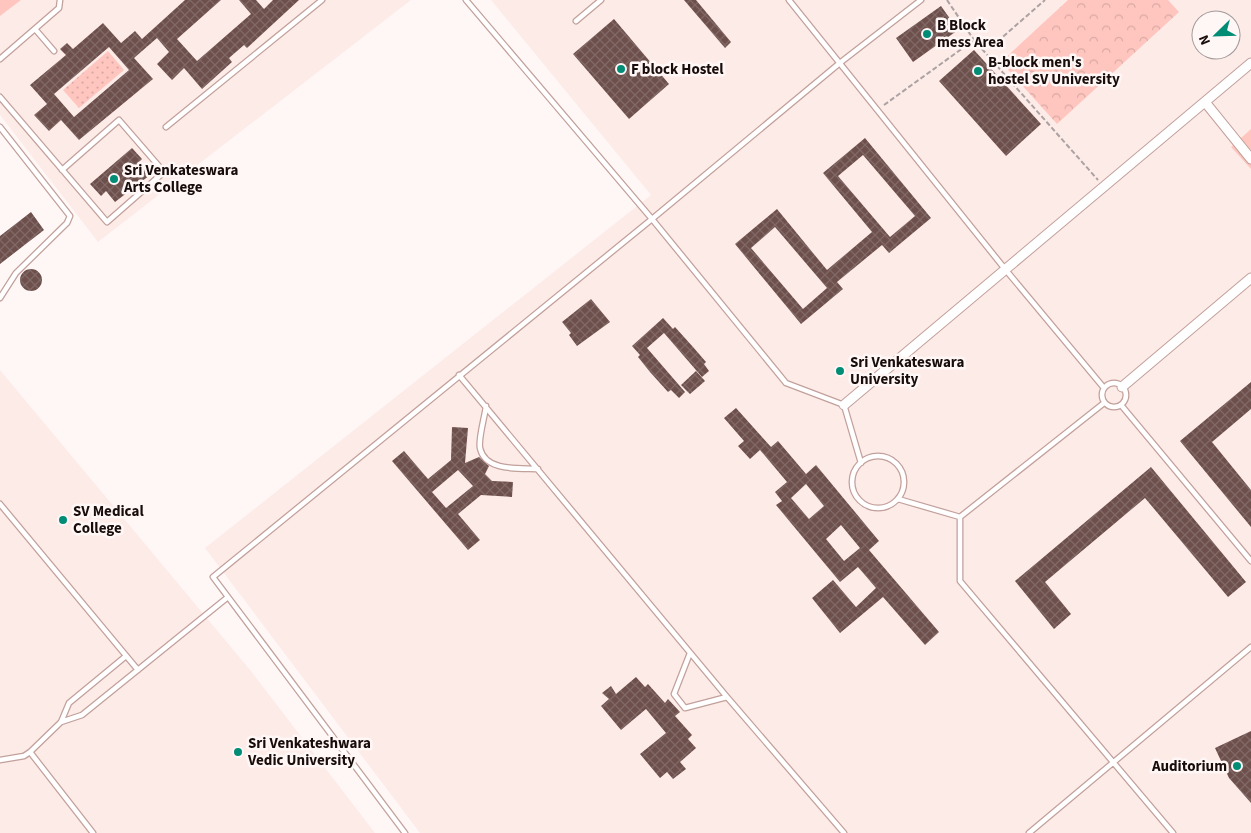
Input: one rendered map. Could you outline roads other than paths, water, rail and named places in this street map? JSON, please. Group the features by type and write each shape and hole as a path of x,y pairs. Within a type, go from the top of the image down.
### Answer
{"street":[{"path":"844,405 1251,63"},
{"path":"1205,102 1251,159"},
{"path":"1122,387 1251,278"}],"lane":[{"path":"0,59 59,8 60,0"},
{"path":"166,127 322,0"},
{"path":"466,0 652,219 786,383 844,405 861,463"},
{"path":"576,22 601,0"},
{"path":"789,0 1005,269 1104,388"},
{"path":"405,833 213,578 652,219 840,62 921,0"},
{"path":"35,29 54,51"},
{"path":"0,97 62,170 107,222 164,172 119,120 62,170"},
{"path":"0,127 70,216 67,223 16,274 0,298"},
{"path":"459,375 727,698 844,833"},
{"path":"1113,383 1122,387 1126,396 1121,405 1112,408 1104,403 1102,398 1104,388 1113,383"},
{"path":"960,518 1104,403"},
{"path":"1121,405 1251,561"},
{"path":"486,406 480,448 486,459 496,465 538,469"},
{"path":"877,456 893,461 903,475 904,483 898,499 884,508 875,508 860,501 855,494 853,477 861,463 877,456"},
{"path":"898,499 960,518"},
{"path":"0,504 138,670"},
{"path":"960,518 960,581 1173,833"},
{"path":"60,722 82,715 228,597"},
{"path":"1029,833 1251,647"},
{"path":"690,653 674,694 685,708 727,698"},
{"path":"0,760 10,760 30,752 60,722 69,703 126,656"},
{"path":"30,752 93,833"}],"place":[{"name":"B Block mess Area","path":"927,34"},
{"name":"F block Hostel","path":"621,69"},
{"name":"B-block men's hostel SV University","path":"978,71"},
{"name":"Sri Venkateswara Arts College","path":"114,179"},
{"name":"Sri Venkateswara University","path":"840,371"},
{"name":"SV Medical College","path":"63,520"},
{"name":"Sri Venkateshwara Vedic University","path":"238,752"},
{"name":"Auditorium","path":"1237,766"}]}
